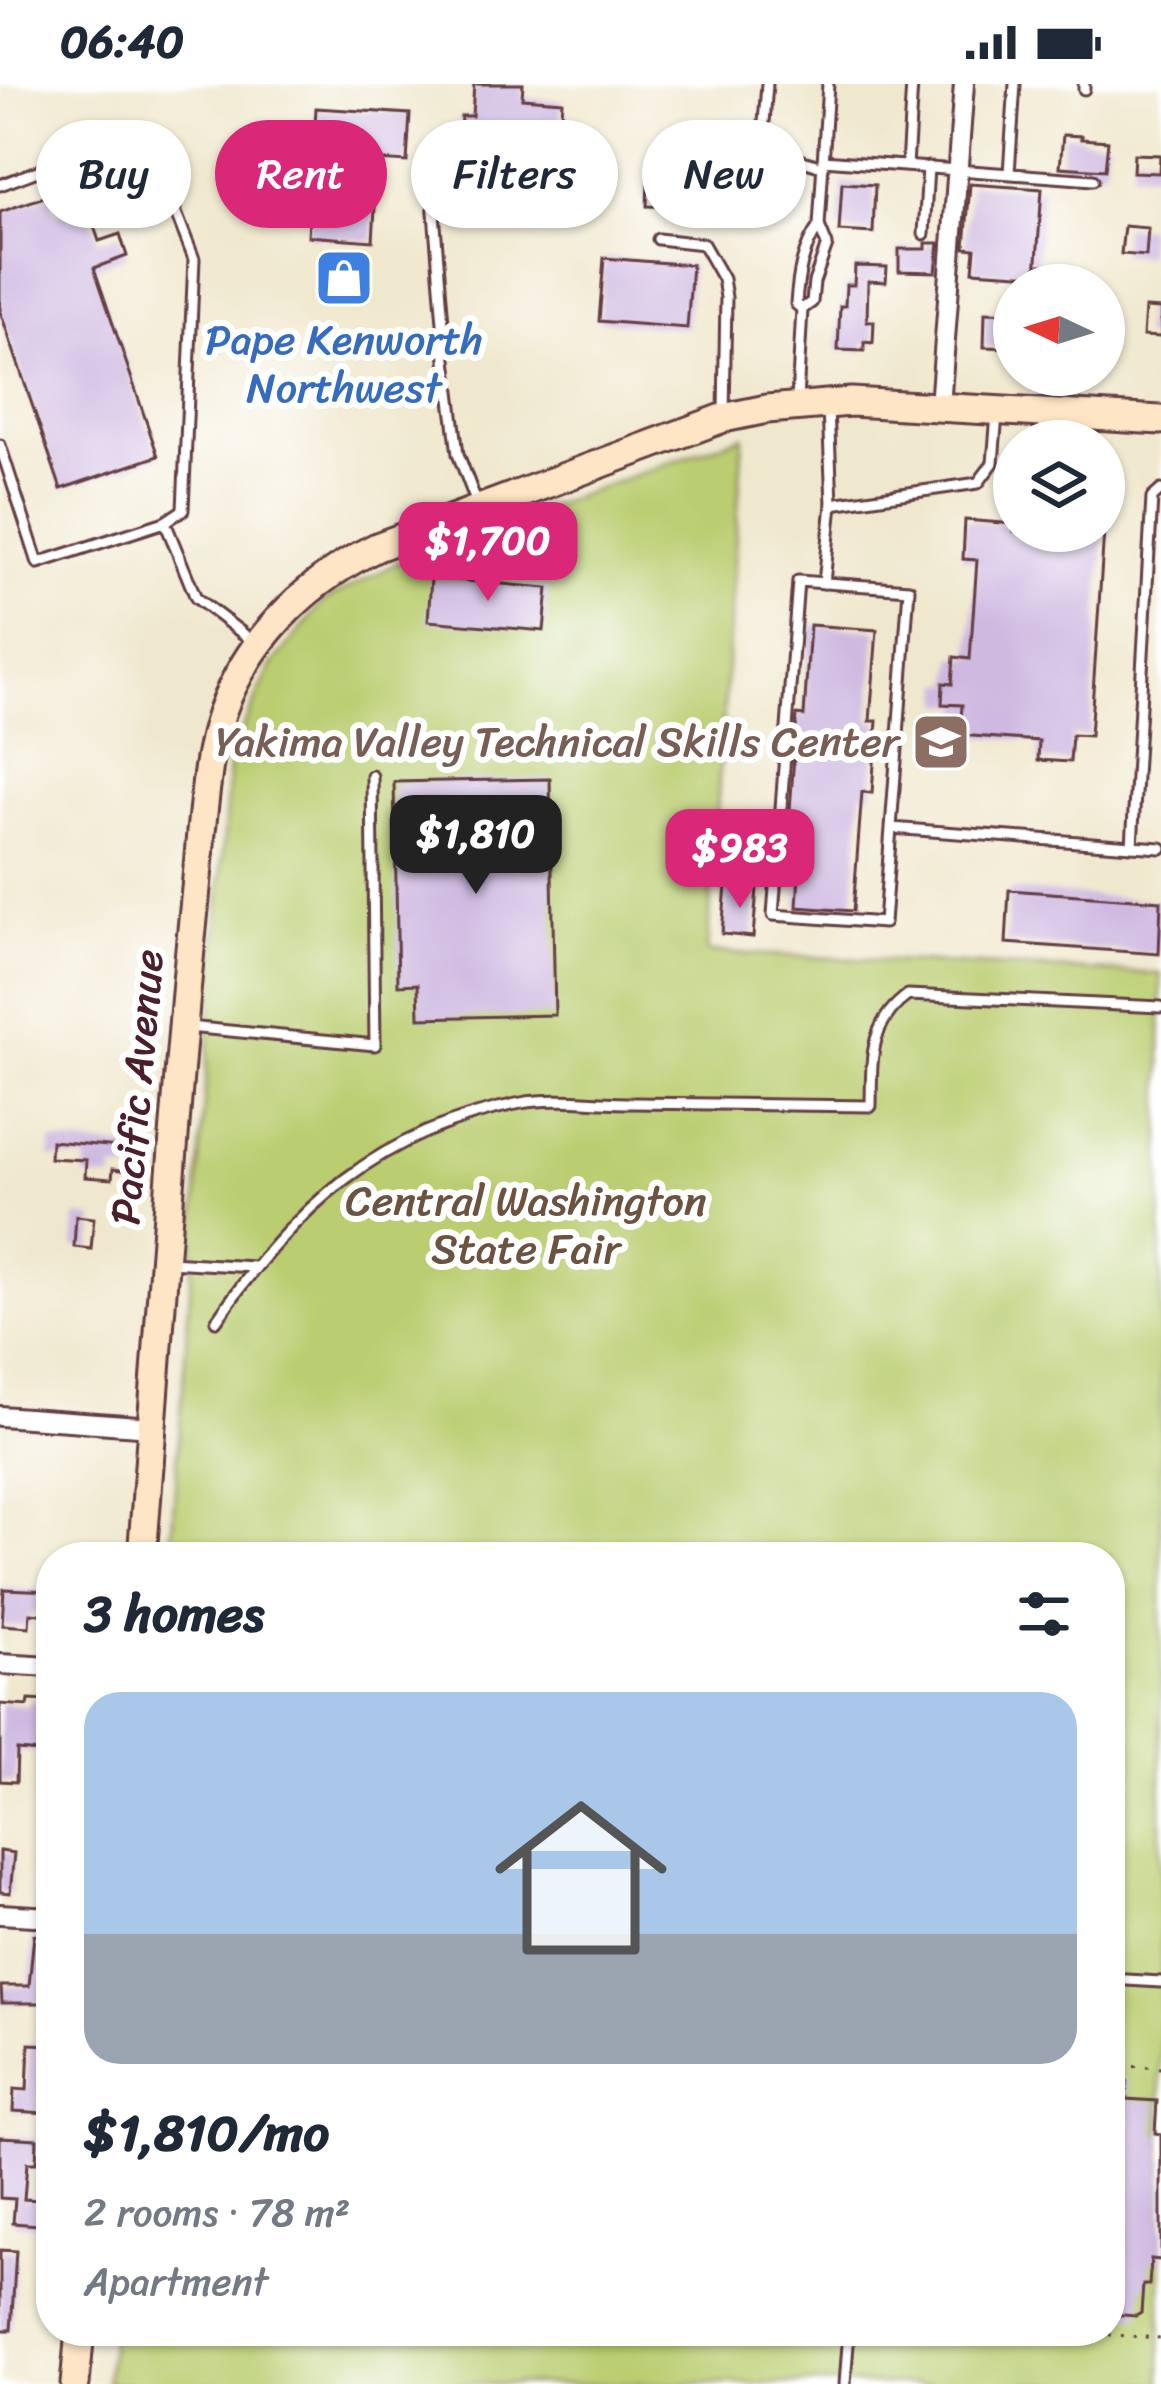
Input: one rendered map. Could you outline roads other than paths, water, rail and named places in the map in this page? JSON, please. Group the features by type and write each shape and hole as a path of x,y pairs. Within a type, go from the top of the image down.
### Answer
{"street":[{"path":"940,407 964,84"},
{"name":"Pacific Avenue","path":"143,1542 183,1027 211,750 227,698 261,640 307,590 352,559 723,418 827,402 1161,420"},
{"path":"0,1416 152,1427"},
{"path":"0,1664 36,1666"},
{"path":"0,1914 36,1916"},
{"path":"75,2384 79,2346"}],"lane":[{"path":"767,84 762,149 823,164 1094,180"},
{"path":"802,309 812,302 827,245 819,226 828,84"},
{"path":"907,166 912,84"},
{"path":"1009,173 1015,84"},
{"path":"0,185 144,131 194,259 183,510 164,522 38,563 0,446"},
{"path":"924,234 928,167"},
{"path":"802,309 796,304 798,274 809,238 819,226"},
{"path":"435,228 458,454 478,509"},
{"path":"658,239 703,244 723,279 723,418"},
{"path":"796,406 802,309"},
{"path":"824,583 832,503 827,402"},
{"path":"832,503 978,483 993,464 997,410"},
{"path":"1132,846 1152,498 1161,490"},
{"path":"164,522 196,598 261,640"},
{"path":"798,581 909,589 891,828 884,923 773,915 798,581"},
{"path":"183,1027 375,1045 372,776"},
{"path":"891,828 1161,848"},
{"path":"216,1321 254,1267 319,1198 368,1161 438,1125 526,1102 871,1106 875,1038 889,1009 908,995 1161,1007"},
{"path":"165,1261 254,1267"},
{"path":"1125,1980 1161,1982"},
{"path":"845,2384 848,2346"}],"place":[{"name":"Pape Kenworth Northwest","path":"344,278"},
{"name":"Yakima Valley Technical Skills Center","path":"941,742"}],"park label":[{"name":"Central Washington State Fair","path":"526,1225"}]}
